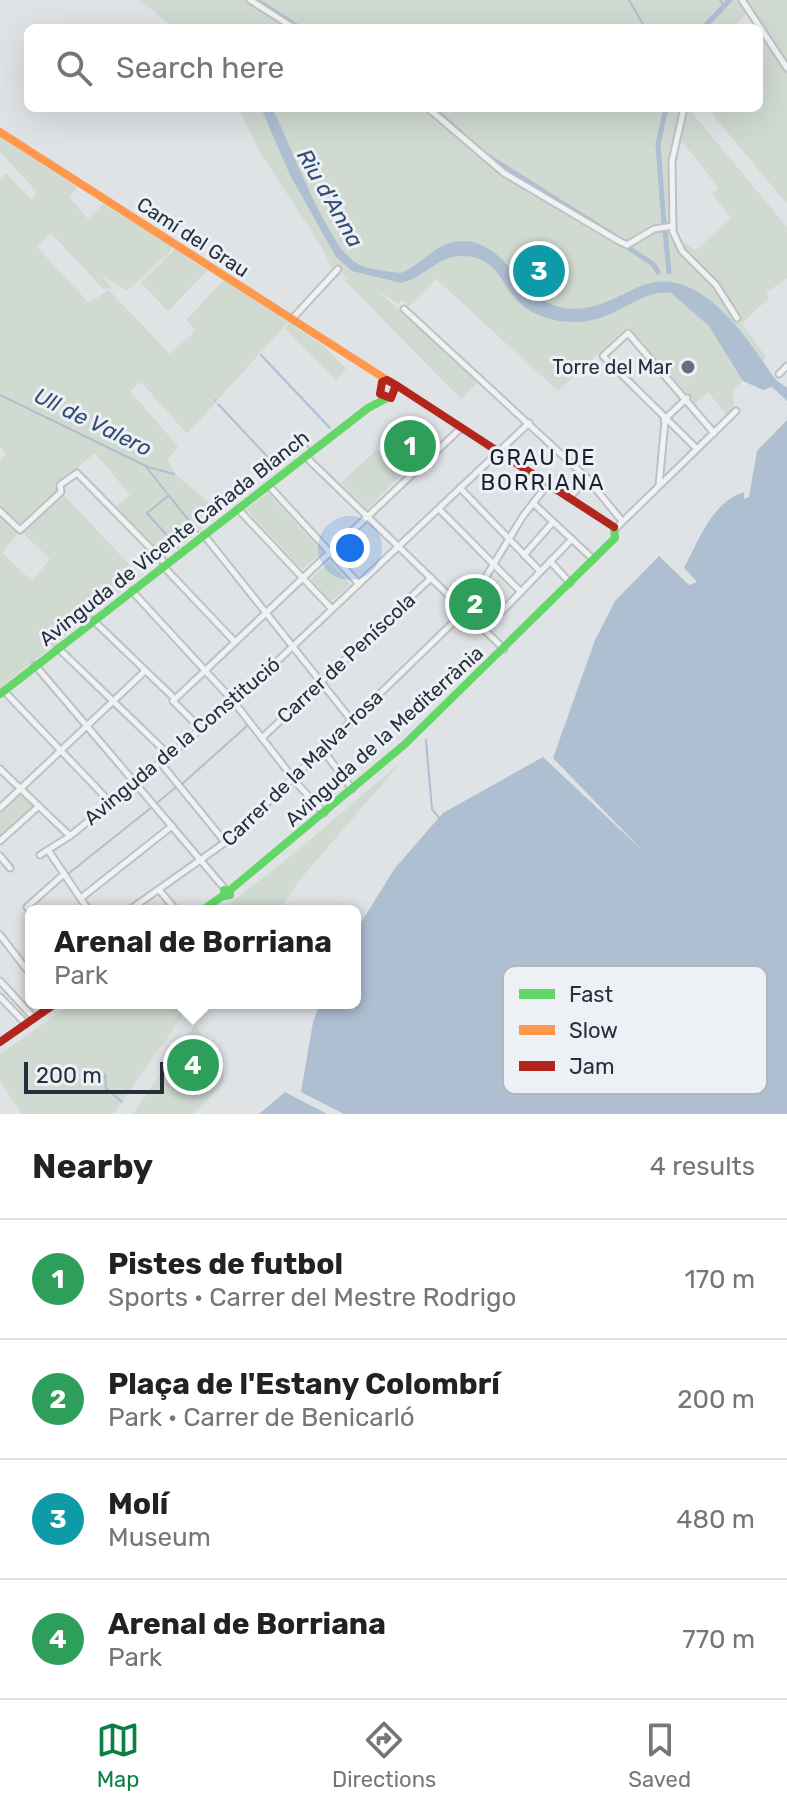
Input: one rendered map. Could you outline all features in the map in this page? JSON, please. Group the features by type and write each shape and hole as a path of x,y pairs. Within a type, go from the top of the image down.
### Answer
{"street":[{"path":"250,0 288,24"},
{"path":"742,0 758,24"},
{"path":"763,32 787,68"},
{"path":"433,112 504,173 627,245 654,229 673,226"},
{"path":"683,112 672,161 673,226 682,251 716,285 737,318"},
{"name":"Camí del Grau","path":"0,132 568,498 619,524"},
{"path":"292,319 338,269"},
{"path":"404,309 587,478 619,524 695,447 736,411"},
{"path":"695,447 664,420 603,356 628,333 714,433"},
{"path":"779,374 787,366"},
{"name":"Camí del Grau","path":"369,369 379,389 390,397 414,397"},
{"path":"390,397 392,382"},
{"name":"Avinguda de Vicente Cañada Blanch","path":"368,408 379,389 392,382"},
{"name":"Avinguda de Vicente Cañada Blanch","path":"2,692 368,408 390,397"},
{"path":"659,486 664,420 687,398"},
{"name":"Avinguda de la Constitució","path":"40,855 70,836 133,780 234,702 529,423"},
{"path":"174,700 461,428"},
{"path":"305,456 504,649"},
{"path":"0,511 20,530 61,492 60,485 77,473 235,642"},
{"path":"568,498 587,478"},
{"name":"Carrer de la Malva-rosa","path":"138,905 225,842 465,611 509,539 548,484"},
{"path":"268,485 359,584"},
{"path":"460,488 540,571"},
{"path":"533,503 593,559"},
{"path":"238,508 332,609"},
{"path":"439,509 521,592"},
{"path":"524,555 553,522"},
{"name":"Avinguda de la Mediterrània","path":"209,905 353,790 504,649 615,538 619,524"},
{"path":"203,535 352,721"},
{"path":"484,630 572,539"},
{"path":"550,561 570,583"},
{"name":"Carrer de Peníscola","path":"262,738 431,578"},
{"path":"131,590 234,702 293,778 325,813"},
{"path":"92,620 201,729"},
{"path":"58,647 168,754"},
{"path":"35,665 227,892"},
{"path":"0,808 145,671"},
{"path":"2,692 109,801"},
{"path":"322,749 353,790"},
{"path":"159,761 225,842"},
{"path":"0,769 70,836"},
{"path":"0,841 39,806"},
{"path":"81,898 172,826"},
{"path":"48,850 85,905"},
{"path":"0,856 10,868"},
{"path":"34,905 64,874"},
{"path":"160,891 172,905"},
{"path":"0,935 25,967"},
{"path":"0,981 30,1021"},
{"path":"0,997 30,1021"},
{"path":"0,1042 47,1009"}],"shaded area":[{"path":"140,0 741,0 749,11 736,24 169,24"},
{"path":"745,0 787,0 787,62 763,24"},
{"path":"763,36 787,72 787,204 710,112 763,112"},
{"path":"240,112 681,112 672,150 673,230 669,231 692,266 718,291 720,287 690,260 679,240 696,250 731,218 712,194 719,188 679,138 683,112 691,112 787,227 787,278 766,293 769,298 742,323 766,357 733,390 734,410 727,416 708,392 695,403 627,327 558,391 436,279 409,306 402,300 398,304 375,289 480,380 461,399 342,278 348,280 335,264 341,276 335,276 323,249 261,154"},
{"path":"0,137 77,187 69,197 88,219 103,204 172,246 169,253 127,291 101,275 112,288 103,289 51,233 37,247 89,303 109,290 170,354 195,331 186,320 224,280 288,322 187,434 141,382 130,391 178,446 168,459 175,474 222,513 164,558 115,507 130,495 95,453 56,485 56,494 23,526 0,509 0,460 6,454 0,447 0,179 6,173 31,199 37,192 0,152"},
{"path":"175,249 207,271 168,311 141,283"},
{"path":"289,323 324,346 346,369 336,380 285,329"},
{"path":"377,449 401,475 367,509 341,483"},
{"path":"268,493 322,552 302,570 246,509"},
{"path":"63,494 140,576 0,688 0,514 20,531 2,553 32,581 50,559 21,531 28,529"},
{"path":"330,562 350,585 331,601 311,579"},
{"path":"403,760 298,882 283,905 228,905 297,851"},
{"path":"21,794 34,807 0,838 0,813"},
{"path":"64,1009 188,1009 113,1114 22,1114 0,1081 0,1054"},
{"path":"195,1024 223,1070 224,1082 193,1114 133,1114"}],"water":[{"path":"263,112 274,112 331,233 342,250 358,264 401,273 446,244 471,242 486,247 499,257 549,303 576,309 595,306 641,286 662,281 682,285 702,294 736,325 775,379 787,388 787,401 772,387 763,390 743,381 709,326 671,293 649,296 588,321 566,322 546,318 526,308 491,266 474,257 453,257 401,283 352,271 336,257 290,175"},
{"path":"787,420 787,1114 344,1114 301,1092 318,1009 361,1009 361,922 395,868 443,813 543,757 643,851 553,758 595,640 615,601 659,556 689,585 697,582 684,568 701,534 723,504 744,492 744,499 749,497 757,451"},
{"path":"285,1092 327,1114 259,1114"}],"waterway":[{"path":"256,0 294,24"},
{"path":"629,0 643,24"},
{"path":"720,0 725,6"},
{"path":"707,24 730,0"},
{"path":"437,112 462,134"},
{"path":"664,224 658,144 665,112"},
{"path":"484,154 621,240"},
{"path":"665,231 669,272"},
{"path":"627,247 653,264 658,272"},
{"path":"261,355 330,428"},
{"name":"Ull de Valero","path":"0,395 148,467 174,474"},
{"path":"218,404 278,468"},
{"path":"300,436 309,448"},
{"path":"147,468 198,532"},
{"path":"168,496 147,513 178,548"},
{"path":"182,784 248,725"},
{"path":"426,740 432,809 439,818"},
{"path":"158,802 175,788"},
{"path":"68,874 152,807"},
{"path":"105,1074 106,1088 122,1102"}],"traffic: fast":[{"path":"0,694 368,408 387,398"},
{"path":"230,890 404,745 615,538 614,527"},
{"path":"224,890 230,890 230,895 225,896 224,890"},
{"path":"210,905 224,895"}],"traffic: slow":[{"path":"0,132 387,380"}],"traffic: jam":[{"path":"396,385 391,398 380,394 382,382 387,380 396,385 614,527"},
{"path":"0,1042 47,1009"}],"place":[{"name":"Molí","path":"539,271"},
{"name":"Torre del Mar","path":"688,367"},
{"name":"Pistes de futbol","path":"410,446"},
{"name":"Plaça de l'Estany Colombrí","path":"475,604"},
{"name":"Arenal de Borriana","path":"193,1065"}],"district":[{"name":"GRAU DE BORRIANA","path":"543,470"}],"water label":[{"name":"Riu d'Anna","path":"330,198"}]}
